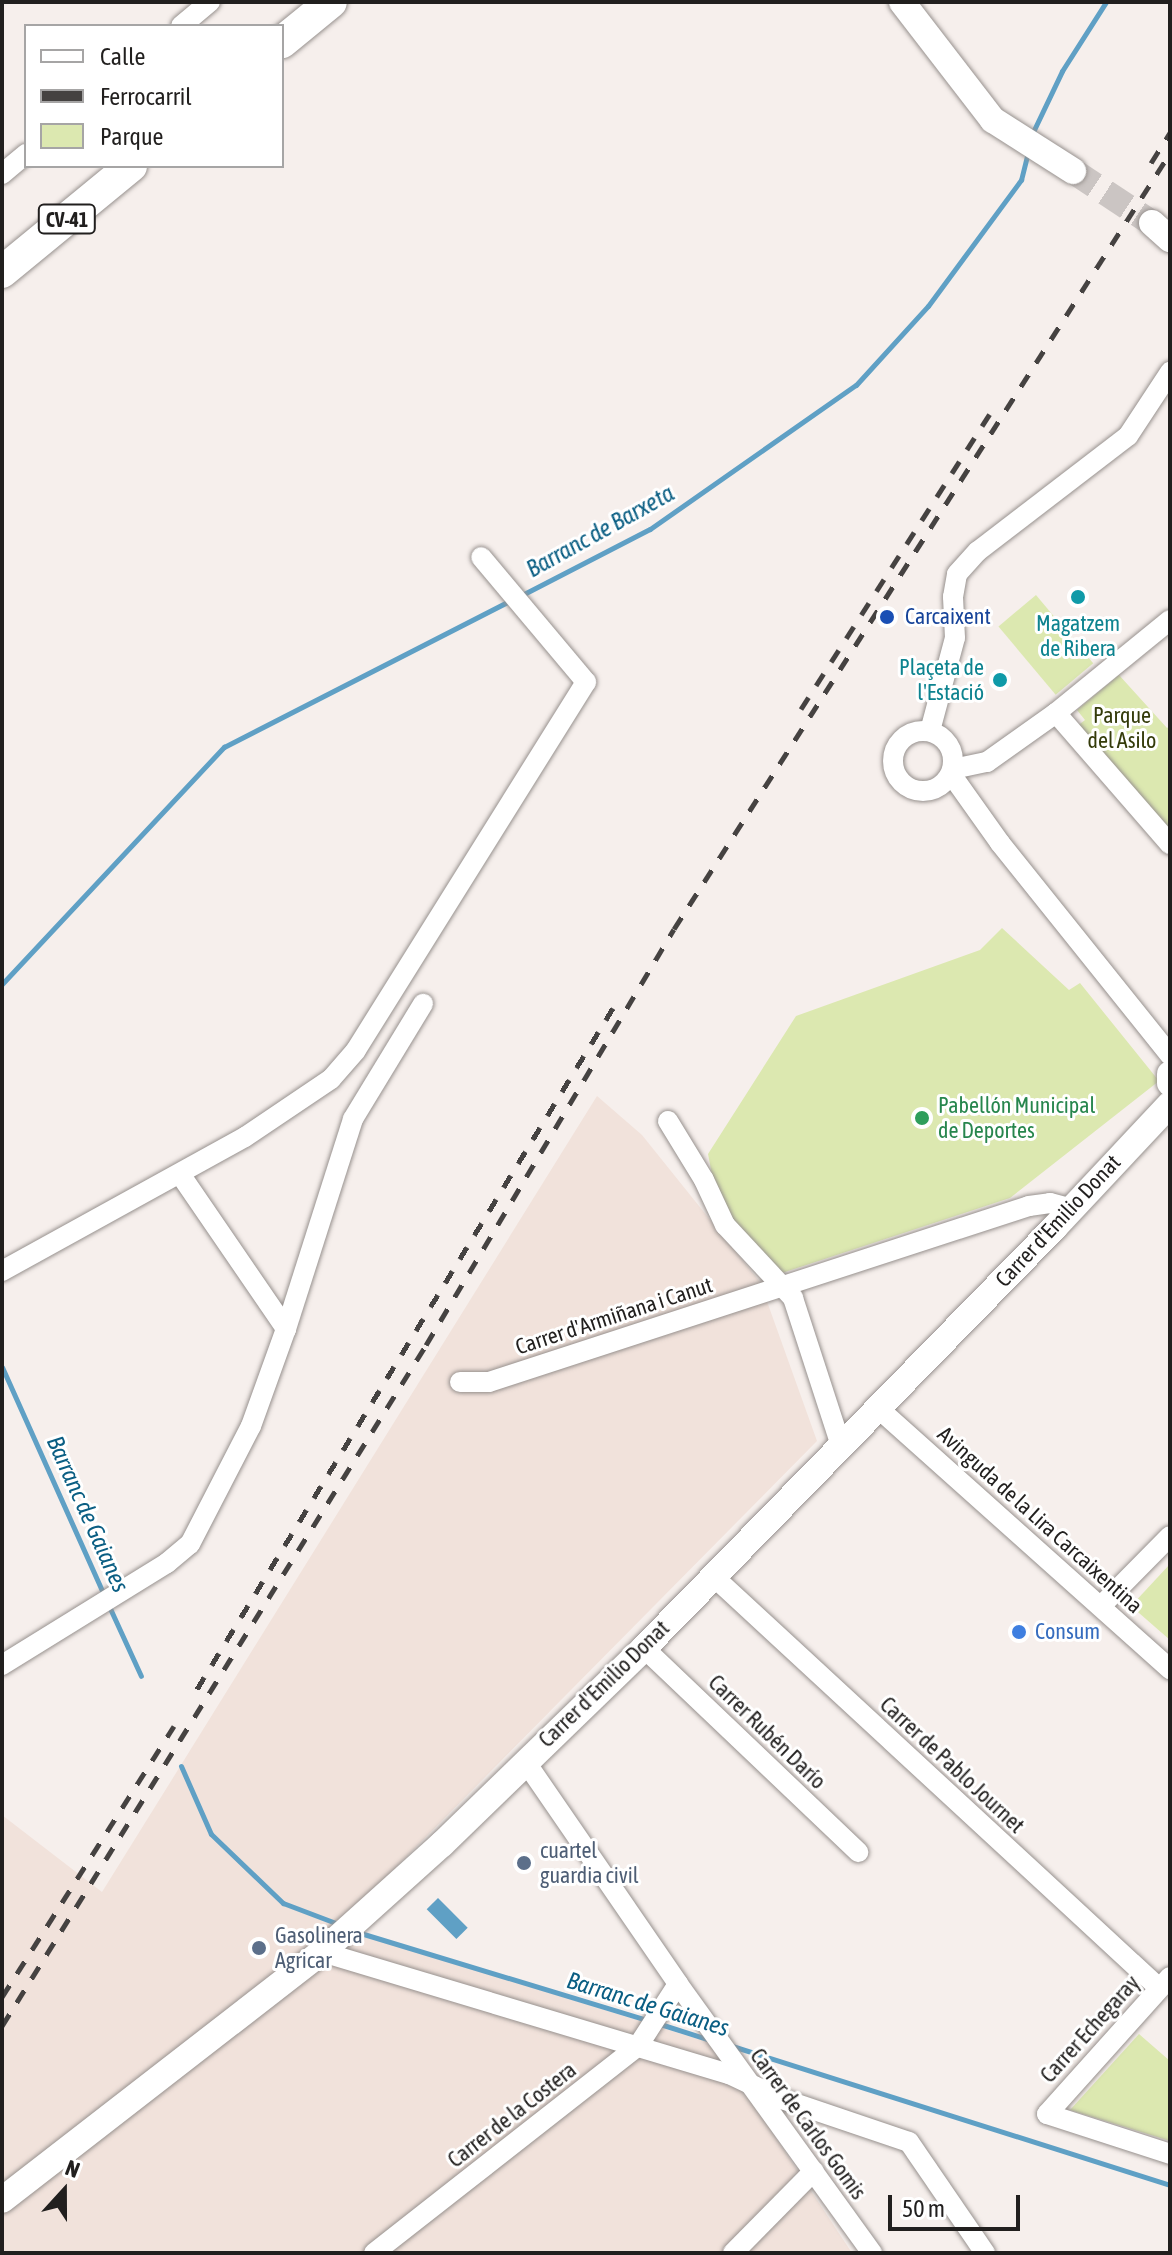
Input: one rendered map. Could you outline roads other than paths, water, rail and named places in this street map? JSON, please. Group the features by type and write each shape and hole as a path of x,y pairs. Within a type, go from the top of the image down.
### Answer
{"main road":[{"path":"284,40 331,2"},
{"name":"CV-41","path":"2,272 129,168"}],"street":[{"path":"183,24 210,2"},
{"path":"902,2 993,120 1073,171"},
{"path":"2,174 24,156"},
{"path":"930,731 955,638 953,586 967,560 1128,436 1170,372"},
{"path":"2,1271 245,1137 331,1079 356,1050 586,682 544,636 481,557"},
{"path":"932,791 952,772 987,762 1056,713 1170,620"},
{"path":"1056,713 1170,844"},
{"path":"1000,843 975,819 932,791 921,792 902,783 893,765 897,746 903,738 921,730 930,731 947,741 954,759 952,772 1000,843 1169,1063 1170,1083"},
{"path":"2,1665 86,1614 190,1544 251,1426 286,1329 353,1119 423,1004"},
{"name":"Carrer d'Emilio Donat","path":"2,2200 372,1909 644,1648 1072,1209 1164,1109 1170,1083"},
{"path":"668,1121 725,1225 793,1298 841,1446"},
{"path":"180,1174 286,1329"},
{"name":"Carrer d'Armiñana i Canut","path":"460,1382 489,1382 1029,1206 1050,1203 1072,1209"},
{"name":"Avinguda de la Lira Carcaixentina","path":"878,1408 1170,1669"},
{"path":"1101,1606 1170,1536"},
{"name":"Carrer de Pablo Journet","path":"713,1576 1165,1983"},
{"name":"Carrer Rubén Darío","path":"644,1648 858,1852"},
{"name":"Carrer de Carlos Gomis","path":"525,1761 678,1984 872,2253"},
{"path":"331,1944 641,2041 729,2074 753,2087 909,2142 985,2253"},
{"name":"Carrer Echegaray","path":"1165,1983 1047,2114 1170,2154"},
{"name":"Carrer de la Costera","path":"374,2253 641,2041 678,1984"},
{"path":"733,2253 814,2171"}],"water":[{"path":"438,1898 468,1928 456,1939 427,1909"}],"waterway":[{"name":"Barranc de Barxeta","path":"1032,134 1062,71 1106,2"},
{"name":"Barranc de Barxeta","path":"520,596 650,529 856,385 928,306 1021,180 1028,152"},
{"name":"Barranc de Barxeta","path":"2,984 224,747 511,600"},
{"name":"Barranc de Gaianes","path":"2,1367 104,1595"},
{"name":"Barranc de Gaianes","path":"108,1604 141,1676"},
{"name":"Barranc de Gaianes","path":"181,1766 211,1834 283,1903 341,1925"},
{"name":"Barranc de Gaianes","path":"357,1932 650,2021"},
{"name":"Barranc de Gaianes","path":"660,2024 707,2039"},
{"name":"Barranc de Gaianes","path":"732,2046 1170,2185"}],"tunnel":[{"path":"1073,171 1152,223"}],"railway":[{"path":"1151,163 1170,132"},
{"path":"2,2026 426,1345 674,929 1170,153"},
{"path":"801,709 991,412"},
{"path":"197,1689 616,1003"},
{"path":"2,1997 174,1726"}],"place":[{"name":"Magatzem de Ribera","path":"1078,597"},
{"name":"Carcaixent","path":"887,617"},
{"name":"Plaçeta de l'Estació","path":"1000,680"},
{"name":"Pabellón Municipal de Deportes","path":"922,1118"},
{"name":"Consum","path":"1019,1632"},
{"name":"cuartel guardia civil","path":"524,1863"},
{"name":"Gasolinera Agricar","path":"259,1948"}],"park label":[{"name":"Parque del Asilo","path":"1122,728"}]}
